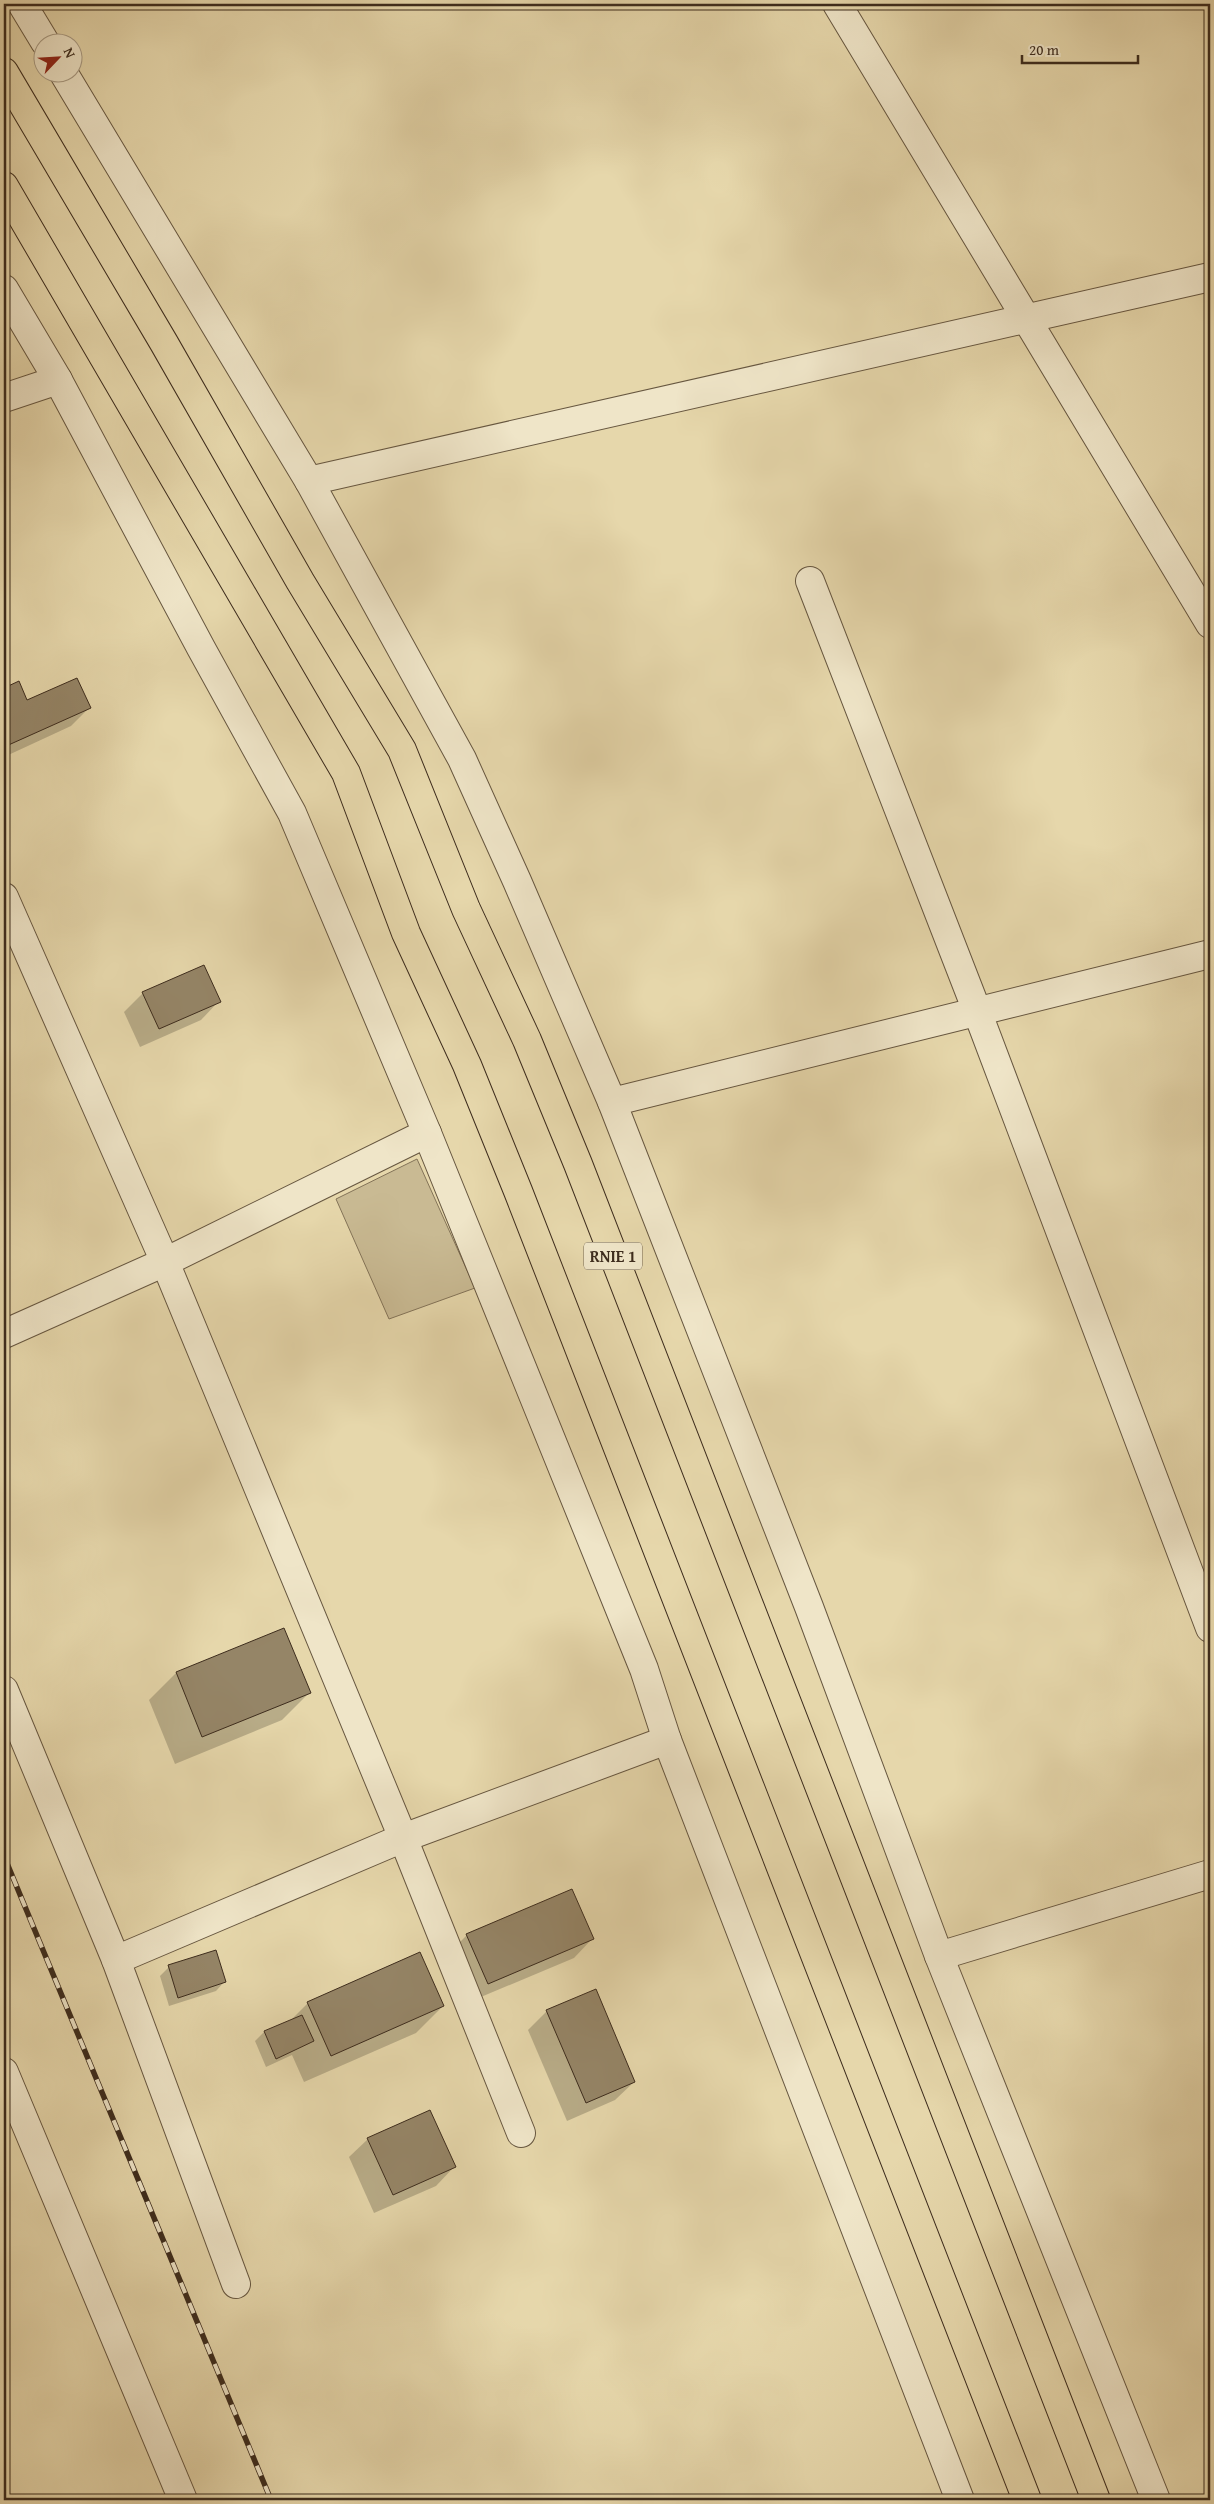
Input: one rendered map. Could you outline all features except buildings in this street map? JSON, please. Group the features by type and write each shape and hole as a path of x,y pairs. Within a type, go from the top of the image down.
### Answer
{"highway":[{"name":"RNIE 1","path":"4,72 164,343 300,581 402,750 466,908 527,1040 578,1164 1096,2500"},
{"path":"4,186 346,773 406,933 467,1065 518,1191 1027,2500"}],"street":[{"path":"22,4 39,32"},
{"path":"837,4 1210,624"},
{"path":"69,82 309,481 462,760 576,1012 806,1597 939,1956 1156,2500"},
{"path":"309,481 1210,277"},
{"path":"4,289 58,380 292,812 427,1133 644,1669 667,1740 960,2500"},
{"path":"4,398 58,380"},
{"path":"810,581 977,1011 1210,1628"},
{"path":"4,898 165,1262 403,1838 522,2132"},
{"path":"612,1102 1210,954"},
{"path":"4,1334 165,1262 427,1133"},
{"path":"4,1690 116,1960 236,2284"},
{"path":"116,1960 403,1838 667,1740"},
{"path":"939,1956 1210,1874"},
{"path":"4,2072 183,2500"}],"shaded area":[{"path":"417,1159 475,1288 389,1319 336,1199"}],"railway":[{"path":"4,1856 271,2500"}]}
